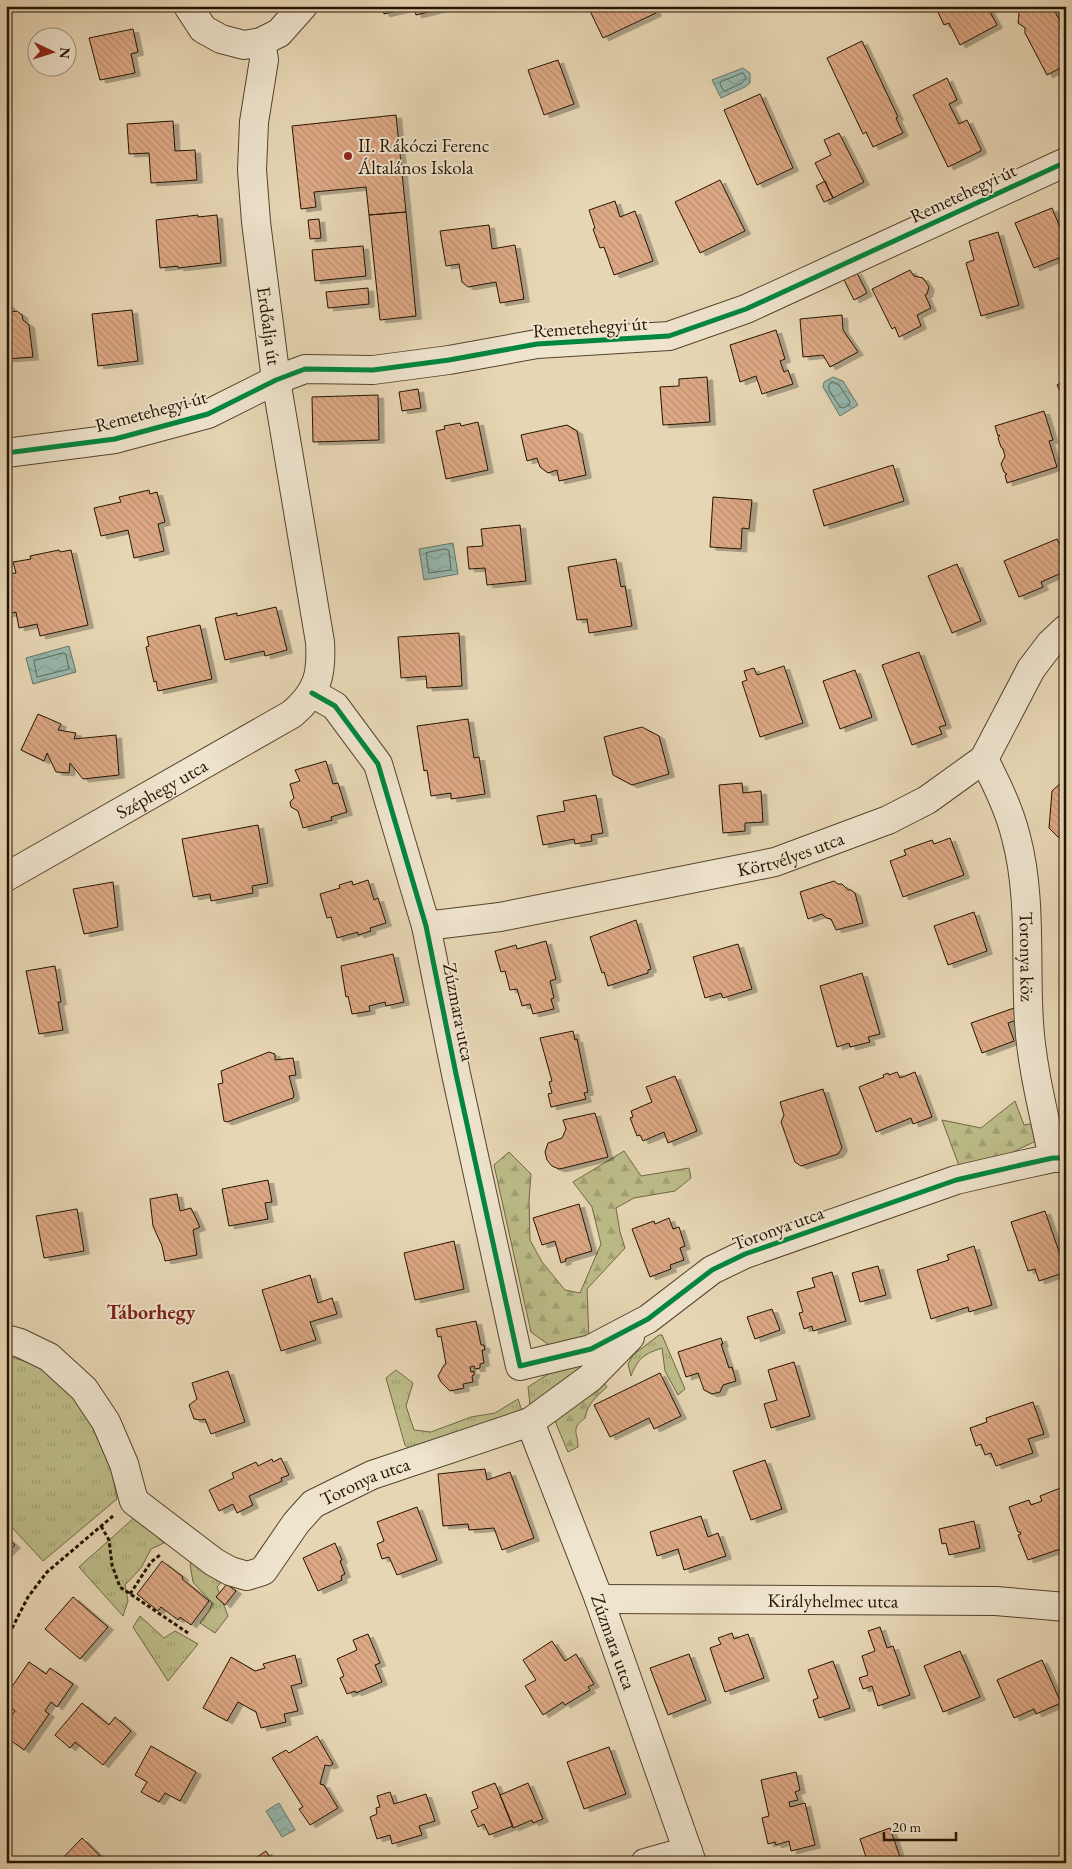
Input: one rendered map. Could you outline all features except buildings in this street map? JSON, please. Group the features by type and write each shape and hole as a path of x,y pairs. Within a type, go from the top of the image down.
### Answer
{"street":[{"path":"188,6 203,29 221,39 244,45 261,42 279,33 303,6"},
{"name":"Erdőalja út","path":"261,42 264,60 254,122 252,170 256,222 276,380 320,642 321,661 318,678 312,693"},
{"name":"Remetehegyi út","path":"6,454 124,437 208,414 276,380 305,369 373,370 449,360 537,344 669,336 746,309 1066,162"},
{"name":"Körtvélyes utca","path":"426,926 500,916 775,862 888,820 912,808 960,778 984,759 1031,669 1050,644 1066,629"},
{"name":"Széphegy utca","path":"6,878 292,714 312,693"},
{"name":"Zúzmara utca","path":"312,693 335,706 378,764 426,926 456,1074 520,1366"},
{"name":"Toronya köz","path":"984,759 1000,790 1016,839 1024,882 1029,1024 1035,1069 1060,1158"},
{"name":"Toronya utca","path":"134,1501 214,1562 230,1571 247,1576 262,1571 296,1523 313,1504 372,1475 530,1422 590,1378 648,1319 712,1270 745,1254 956,1180 1060,1158"},
{"name":"Toronya utca","path":"520,1366 591,1349 648,1319"},
{"path":"6,1339 20,1343 49,1358 84,1389 106,1422 124,1464 134,1501"},
{"name":"Zúzmara utca","path":"530,1422 599,1599 690,1857"},
{"name":"Királyhelmec utca","path":"599,1599 996,1601 1066,1607"},
{"path":"645,1863 690,1857"}],"path":[{"path":"6,1640 28,1597 47,1572 134,1501"},
{"path":"101,1526 109,1540 112,1565 120,1587 188,1633"},
{"path":"130,1594 151,1562 159,1555 166,1559"}],"green space":[{"path":"1015,1101 1024,1125 1036,1123 1040,1139 988,1164 961,1171 942,1120 981,1128"},
{"path":"624,1151 641,1176 689,1168 691,1178 675,1191 634,1198 616,1208 625,1248 587,1289 589,1339 549,1345 531,1332 494,1165 509,1152 531,1174 529,1200 530,1240 542,1262 565,1290 580,1293 601,1244 592,1207 573,1182"},
{"path":"659,1335 662,1335 685,1389 678,1395 665,1371 662,1348 642,1358 631,1376 628,1364 633,1355"},
{"path":"604,1352 531,1413 528,1387 570,1360"},
{"path":"11,1357 47,1368 84,1402 109,1455 117,1499 43,1561 6,1521 6,1360"},
{"path":"396,1370 413,1383 406,1406 414,1430 431,1432 471,1417 495,1413 518,1399 523,1414 414,1453 405,1445 386,1378"},
{"path":"601,1379 607,1387 593,1401 588,1408 585,1418 576,1428 578,1447 568,1452 554,1416"},
{"path":"135,1517 164,1543 151,1549 141,1568 125,1585 128,1601 123,1616 79,1567"},
{"path":"197,1557 226,1576 217,1587 228,1616 215,1633 200,1623 209,1611 212,1603 193,1582 190,1564"},
{"path":"140,1616 164,1638 175,1631 198,1644 168,1681 133,1627"}],"water":[{"path":"743,68 750,73 750,83 721,98 712,80"},
{"path":"833,377 843,381 858,405 840,416 823,387 824,382"},
{"path":"453,543 458,574 424,580 419,549"},
{"path":"69,646 76,672 33,684 26,658"},
{"path":"279,1803 295,1830 282,1837 266,1811"}],"cycle path":[{"path":"6,453 115,439 208,414 276,380 305,369 373,370 449,360 537,344 669,336 746,309 1066,162"},
{"path":"312,693 335,706 378,764 426,926 456,1074 520,1366 591,1349 648,1319 712,1270 745,1254 956,1180 1053,1158 1066,1158"}],"place":[{"name":"II. Rákóczi Ferenc Általános Iskola","path":"348,156"}],"district":[{"name":"Táborhegy","path":"151,1312"}]}
